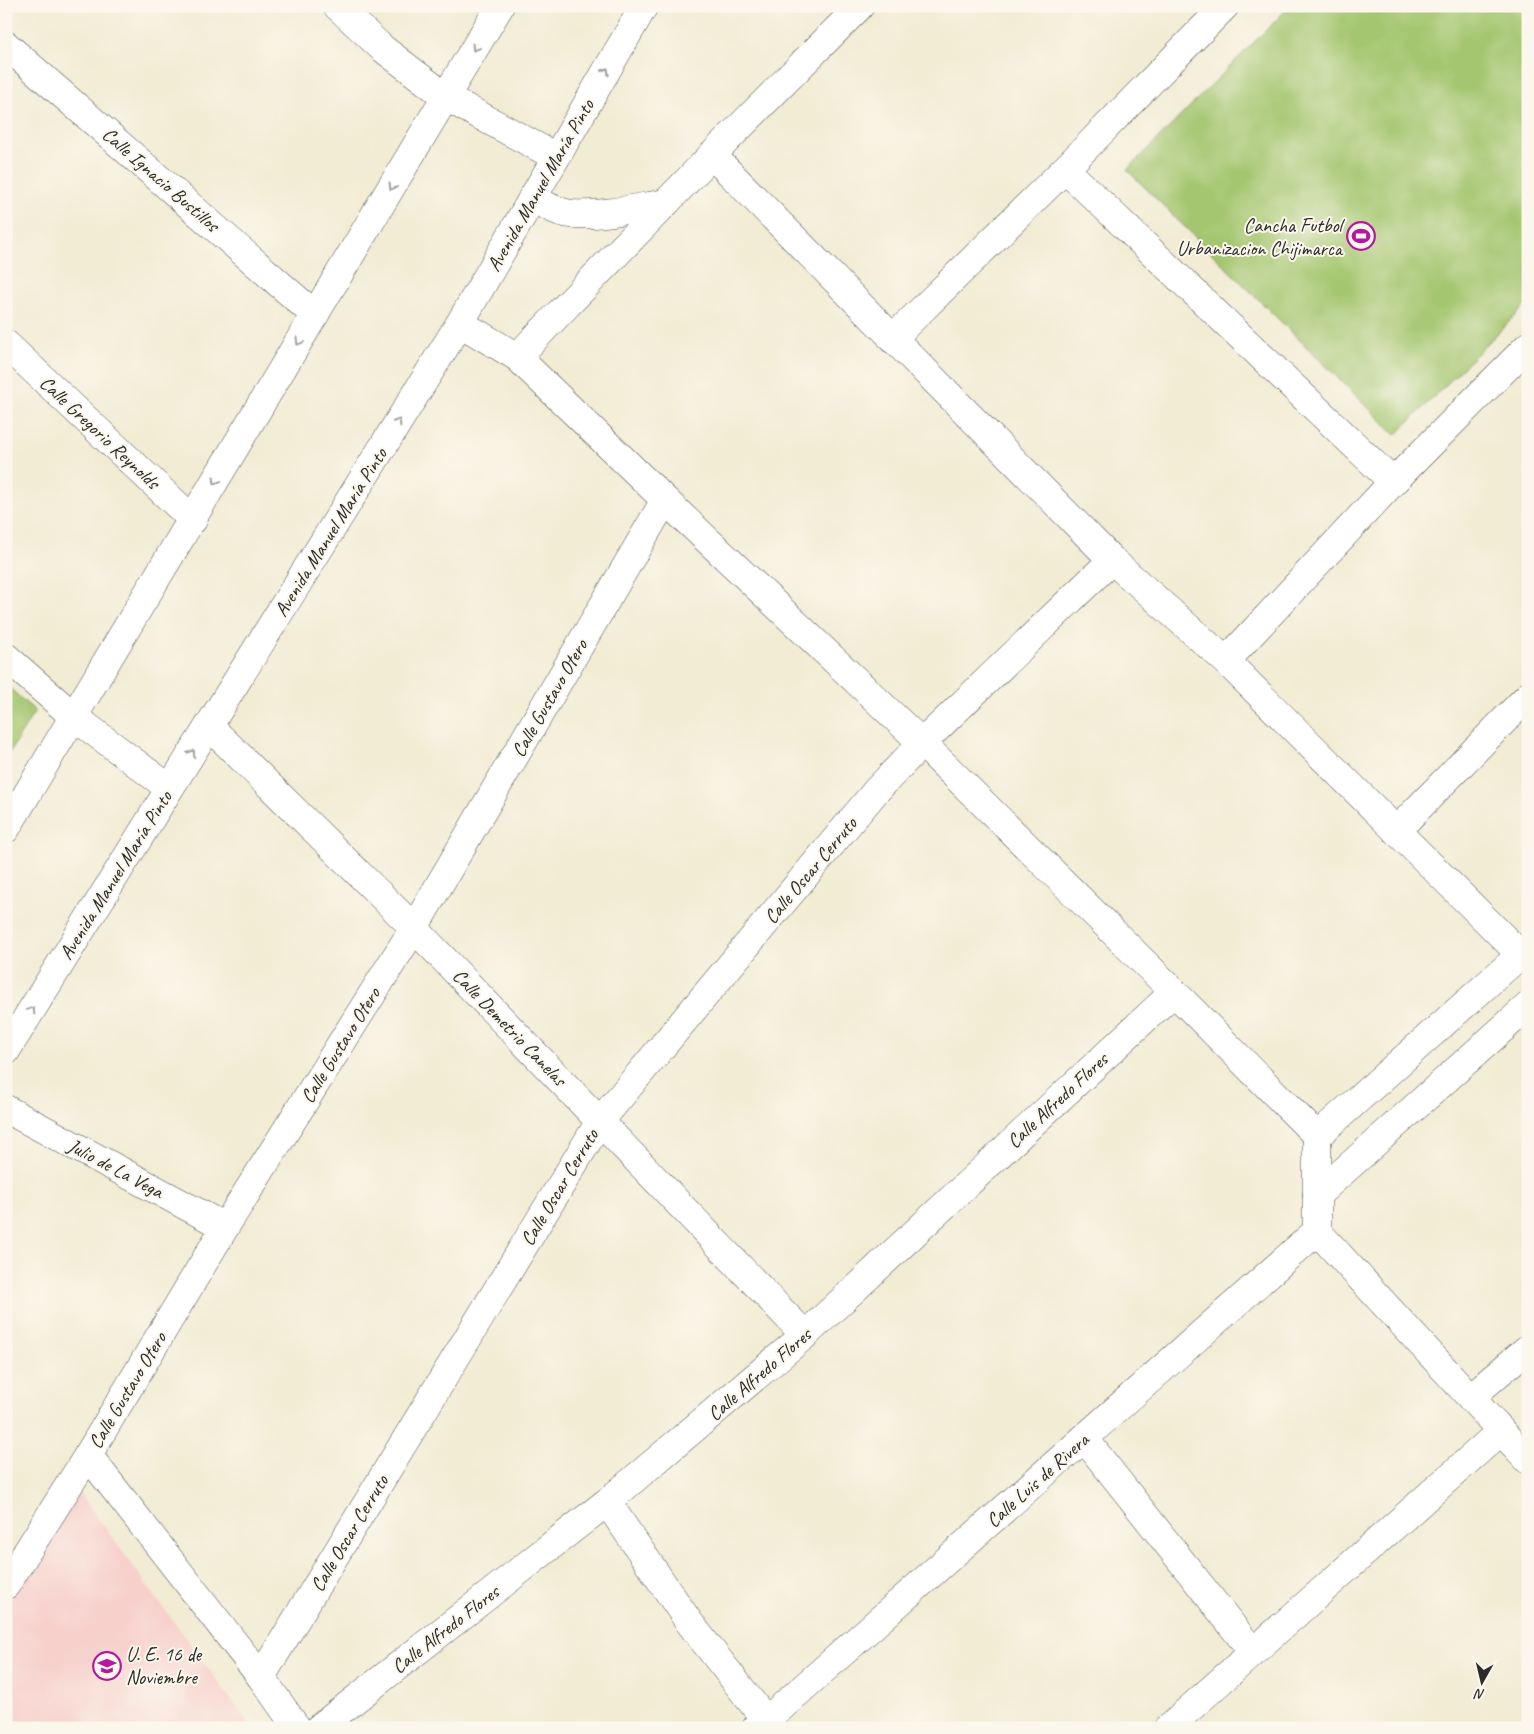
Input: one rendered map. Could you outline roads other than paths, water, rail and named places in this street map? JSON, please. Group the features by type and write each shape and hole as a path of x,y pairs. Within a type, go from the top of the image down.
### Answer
{"street":[{"path":"337,6 382,48 446,97 556,157"},
{"path":"6,829 500,6"},
{"name":"Avenida Manuel María Pinto","path":"6,1051 460,324 644,6"},
{"path":"517,357 712,155 860,6"},
{"path":"892,339 1225,6"},
{"name":"Calle Ignacio Bustillos","path":"6,44 315,315"},
{"path":"712,155 1112,560 1226,661 1396,831 1524,951 1316,1136"},
{"path":"1064,169 1393,482"},
{"path":"532,198 554,210 572,214 603,213 666,203"},
{"path":"460,324 517,357 664,500 922,743 1174,992 1316,1136 1316,1231 1528,1460"},
{"name":"Calle Gregorio Reynolds","path":"6,344 193,520"},
{"path":"1226,661 1393,482 1528,346"},
{"name":"Calle Gustavo Otero","path":"6,1585 88,1455 225,1227 414,928 664,500"},
{"name":"Calle Oscar Cerruto","path":"261,1677 600,1121 876,791 922,743 1112,560"},
{"path":"6,657 73,716 169,788"},
{"path":"1396,831 1528,696"},
{"name":"Calle Demetrio Canelas","path":"209,726 414,928 805,1335"},
{"name":"Calle Alfredo Flores","path":"320,1728 607,1502 805,1335 1174,992"},
{"path":"1317,1195 1528,1006"},
{"name":"Julio de La Vega","path":"6,1109 225,1227"},
{"name":"Calle Luis de Rivera","path":"765,1725 1316,1231"},
{"path":"1471,1397 1528,1348"},
{"path":"1168,1728 1501,1431"},
{"path":"1084,1438 1253,1652"},
{"path":"88,1455 261,1677 297,1728"},
{"path":"607,1502 689,1622 765,1725"}],"place":[{"name":"Cancha Futbol Urbanizacion Chijimarca","path":"1361,236"},
{"name":"U. E. 16 de Noviembre","path":"107,1666"}]}
